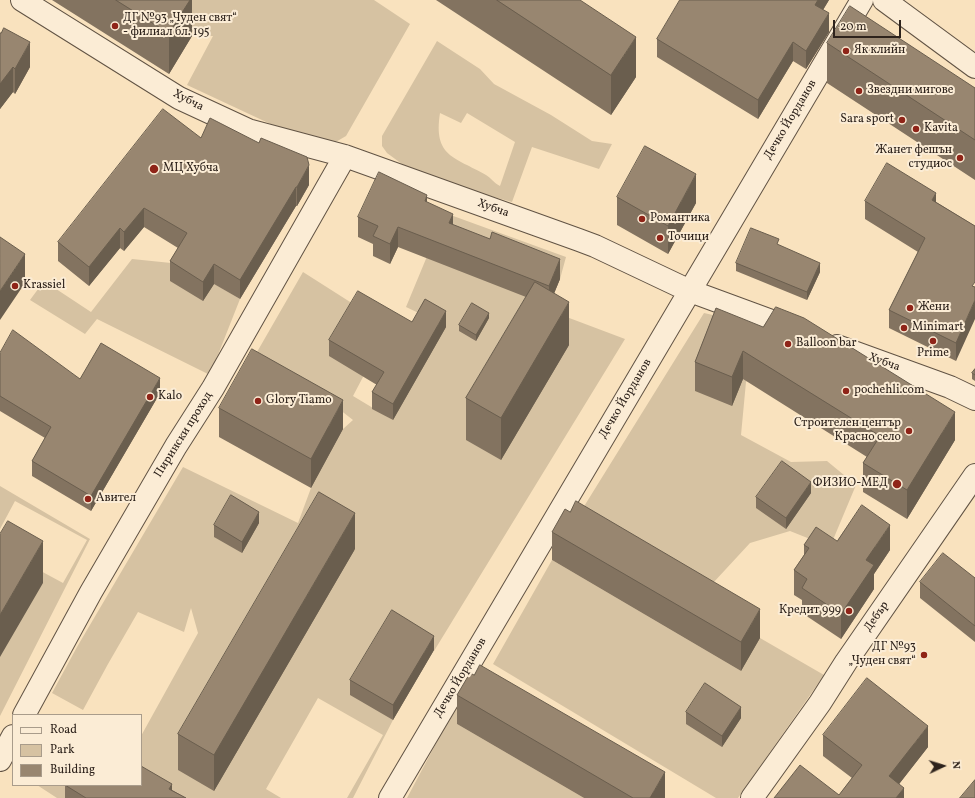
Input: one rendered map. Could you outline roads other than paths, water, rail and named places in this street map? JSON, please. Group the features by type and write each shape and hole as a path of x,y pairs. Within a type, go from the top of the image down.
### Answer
{"street":[{"name":"Хубча","path":"22,0 179,98 248,130 345,156 595,246 690,291 950,387 975,399"},
{"name":"Дечко Йорданов","path":"390,798 862,0"},
{"path":"884,0 975,67"},
{"name":"Пирински проход","path":"25,714 91,592 176,446 216,382 345,156"},
{"name":"Дебър","path":"752,798 816,709 846,662 975,475"},
{"path":"0,760 12,738"}],"place":[{"name":"ДГ №93 „Чуден свят“ - филиал бл. 195","path":"115,26"},
{"name":"Як клийн","path":"846,51"},
{"name":"Звездни мигове","path":"859,91"},
{"name":"Sara sport","path":"902,120"},
{"name":"Kavita","path":"916,129"},
{"name":"Жанет фешън студиос","path":"960,158"},
{"name":"МЦ Хубча","path":"154,169"},
{"name":"Романтика","path":"642,219"},
{"name":"Точици","path":"660,238"},
{"name":"Krassiel","path":"15,286"},
{"name":"Жени","path":"910,308"},
{"name":"Minimart","path":"904,328"},
{"name":"Prime","path":"933,341"},
{"name":"Balloon bar","path":"788,344"},
{"name":"pochehli.com","path":"846,391"},
{"name":"Kalo","path":"150,397"},
{"name":"Glory Tiamo","path":"258,401"},
{"name":"Строителен център Красно село","path":"909,431"},
{"name":"ФИЗИО-МЕД","path":"897,484"},
{"name":"Авител","path":"88,499"},
{"name":"Кредит 999","path":"849,611"},
{"name":"ДГ №93 „Чуден свят“","path":"924,655"}]}
